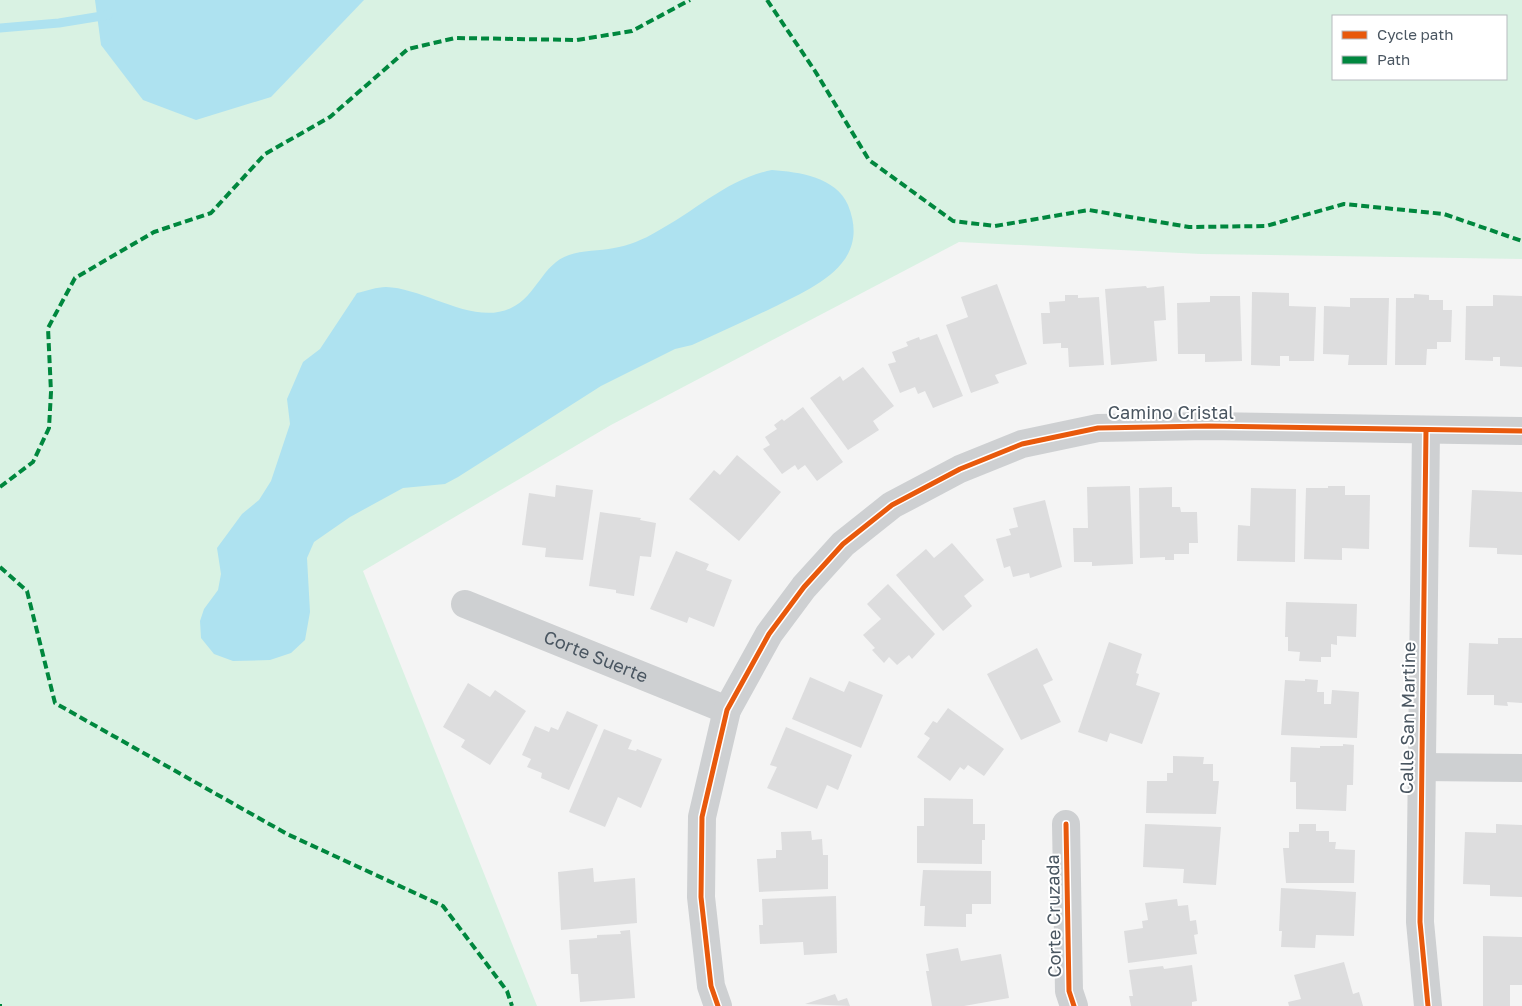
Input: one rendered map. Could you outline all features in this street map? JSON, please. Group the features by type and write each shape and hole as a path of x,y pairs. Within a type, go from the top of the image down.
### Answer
{"street":[{"name":"Camino Cristal","path":"718,1006 711,986 701,898 702,817 727,710 769,634 804,587 843,544 892,505 969,465 1022,444 1098,428 1208,426 1522,432"},
{"name":"Calle San Martine","path":"1426,430 1420,922 1428,1006"},
{"name":"Corte Suerte","path":"465,604 727,710"},
{"path":"1421,767 1522,768"},
{"name":"Corte Cruzada","path":"1066,824 1069,991 1074,1006"}],"green space":[{"path":"0,0 1522,0 1522,259 1201,254 959,242 611,425 363,571 537,1006 0,1006"}],"water":[{"path":"95,0 364,0 271,97 196,120 143,100 101,45"},
{"path":"772,170 794,172 826,182 835,188 848,205 853,226 852,243 846,258 835,271 821,282 788,300 692,345 675,349 601,386 445,484 403,488 350,517 314,542 307,558 310,612 305,640 291,653 270,660 233,661 214,654 201,638 200,621 204,609 218,590 221,574 217,548 242,514 259,500 271,481 290,424 287,399 303,362 320,349 357,293 386,287 417,293 465,310 496,312 511,308 527,296 552,265 560,259 574,253 609,249 641,240 671,224 726,188 756,174"}],"building":[{"path":"997,284 1027,364 995,375 999,383 971,393 946,325 968,317 961,297"},
{"path":"1146,286 1147,288 1164,286 1166,320 1154,321 1157,361 1111,365 1105,289"},
{"path":"1252,292 1289,293 1289,306 1316,307 1314,361 1289,361 1289,356 1280,356 1280,366 1251,365"},
{"path":"1414,294 1429,295 1429,300 1443,300 1443,310 1452,310 1451,342 1437,342 1437,349 1427,349 1426,365 1395,365 1396,298 1414,298"},
{"path":"1065,295 1078,295 1078,298 1099,297 1104,365 1069,367 1068,348 1061,348 1061,343 1043,344 1041,313 1050,313 1049,302 1065,301"},
{"path":"1493,295 1522,296 1522,367 1500,366 1500,357 1493,357 1493,361 1465,360 1466,306 1493,306"},
{"path":"1210,296 1240,296 1242,361 1205,362 1205,354 1178,354 1177,303 1210,302"},
{"path":"1350,298 1389,298 1387,365 1348,365 1349,355 1323,354 1324,306 1350,307"},
{"path":"937,334 963,396 933,408 925,391 918,394 915,387 900,393 888,364 896,362 892,352 908,346 906,342 919,337 920,340"},
{"path":"863,367 894,406 873,421 879,430 848,450 810,398 840,376 843,381"},
{"path":"803,407 843,462 817,481 805,465 798,470 795,465 782,474 763,449 770,445 765,437 777,429 774,425 782,419 784,421"},
{"path":"737,455 781,492 739,541 689,499 714,470 720,475"},
{"path":"556,485 593,490 583,560 545,557 546,548 522,545 529,493 555,497"},
{"path":"1130,486 1133,564 1092,566 1092,562 1074,562 1073,528 1088,528 1087,487"},
{"path":"1328,486 1345,486 1345,495 1370,495 1369,549 1342,548 1342,560 1304,559 1306,488 1328,488"},
{"path":"1172,487 1172,507 1180,507 1181,512 1197,512 1198,543 1189,543 1189,554 1174,554 1174,560 1165,560 1165,557 1140,558 1139,488"},
{"path":"1251,488 1296,489 1295,562 1237,561 1238,525 1250,526"},
{"path":"1472,490 1522,492 1522,555 1497,554 1497,548 1469,547"},
{"path":"1045,500 1062,567 1030,578 1029,573 1013,577 1010,566 1004,568 996,539 1011,535 1009,529 1018,527 1013,508"},
{"path":"600,512 641,518 640,520 656,523 651,557 640,556 634,596 616,593 616,590 589,586"},
{"path":"952,543 984,580 964,596 972,606 943,631 896,575 926,549 934,558"},
{"path":"676,551 709,564 706,570 732,580 714,627 689,617 687,623 650,609"},
{"path":"888,584 935,634 912,659 909,655 897,665 889,657 884,663 872,650 875,648 863,635 881,619 867,604"},
{"path":"1286,602 1357,604 1356,637 1337,636 1337,645 1331,644 1331,657 1321,657 1321,662 1299,661 1300,652 1288,651 1288,637 1285,637"},
{"path":"1498,638 1522,638 1522,703 1507,702 1508,706 1494,705 1494,695 1467,695 1469,643 1498,644"},
{"path":"1109,642 1142,654 1136,673 1139,674 1136,685 1160,693 1142,744 1110,733 1107,742 1078,732"},
{"path":"1037,648 1053,680 1043,685 1061,722 1021,740 987,674"},
{"path":"810,677 844,692 849,681 883,695 861,748 792,719"},
{"path":"1305,679 1318,680 1317,692 1324,692 1324,704 1331,704 1332,690 1359,692 1357,738 1281,735 1285,680 1305,681"},
{"path":"468,683 490,697 495,690 526,711 490,765 461,747 465,740 443,727"},
{"path":"948,708 1004,749 984,776 968,765 964,770 960,767 950,781 917,757 930,738 924,734 933,721 937,723"},
{"path":"567,711 598,725 569,790 541,778 542,773 527,767 531,759 522,755 535,726 549,732 551,727 558,730"},
{"path":"786,727 852,755 838,790 827,785 817,809 767,788 777,767 770,765"},
{"path":"604,729 632,740 628,749 636,751 637,749 662,759 641,808 618,797 605,827 569,812"},
{"path":"1343,744 1354,745 1353,785 1347,785 1346,811 1296,809 1296,782 1290,782 1291,747 1320,748 1320,746 1343,746"},
{"path":"1173,756 1204,757 1203,764 1213,764 1213,781 1219,781 1216,814 1146,813 1147,781 1167,781 1167,773 1173,773"},
{"path":"924,798 973,799 973,824 985,824 985,840 982,840 982,864 917,863 917,826 924,826"},
{"path":"1145,824 1221,827 1216,885 1183,883 1184,869 1143,867"},
{"path":"1299,824 1316,824 1316,831 1329,831 1329,842 1336,842 1335,849 1355,850 1354,883 1286,883 1283,848 1289,848 1289,832 1299,832"},
{"path":"1496,824 1522,825 1522,897 1490,896 1490,885 1463,884 1465,832 1496,833"},
{"path":"811,831 812,840 822,839 823,855 828,855 828,889 759,892 757,859 776,858 776,850 782,850 781,832"},
{"path":"593,868 594,882 635,878 637,923 561,930 558,872"},
{"path":"923,870 991,871 991,904 972,904 972,914 966,914 966,927 924,926 925,906 920,906"},
{"path":"1281,888 1356,892 1354,936 1316,935 1315,948 1281,947 1282,931 1279,931"},
{"path":"836,896 837,953 804,955 803,942 760,944 759,925 763,925 762,899"},
{"path":"1177,899 1178,906 1188,905 1190,921 1196,920 1198,934 1194,935 1197,954 1128,963 1124,931 1143,928 1142,921 1148,920 1145,903"},
{"path":"630,930 635,998 580,1002 578,974 571,974 569,940 597,938 597,935 621,934 620,931"},
{"path":"1483,936 1522,937 1522,985 1510,985 1510,1006 1483,1006"},
{"path":"958,948 961,961 1001,954 1009,998 964,1006 932,1006 926,971 929,971 926,954"},
{"path":"1344,962 1353,994 1359,992 1363,1006 1289,1006 1288,1002 1301,999 1294,975"},
{"path":"1192,965 1197,1001 1192,1002 1192,1006 1131,1006 1129,996 1133,996 1129,970 1163,966 1164,969"},
{"path":"835,994 838,1001 847,998 850,1006 805,1004"}],"waterway":[{"path":"0,28 59,23 108,15"}],"marked path":[{"path":"0,487 33,462 49,428 51,392 48,328 75,278 154,232 211,213 265,154 330,117 408,49 455,38 577,40 632,31 690,0"},
{"path":"767,0 815,71 869,160 953,221 995,226 1089,210 1189,227 1266,226 1344,204 1444,214 1522,241"},
{"path":"0,567 27,591 55,703 287,834 443,906 507,991 512,1006"}],"cycle path":[{"path":"718,1006 711,986 701,897 702,817 727,710 769,634 804,587 843,544 892,505 960,469 1022,444 1098,428 1208,426 1522,431"},
{"path":"1426,430 1420,922 1428,1006"},
{"path":"1066,824 1069,991 1074,1006"}]}
